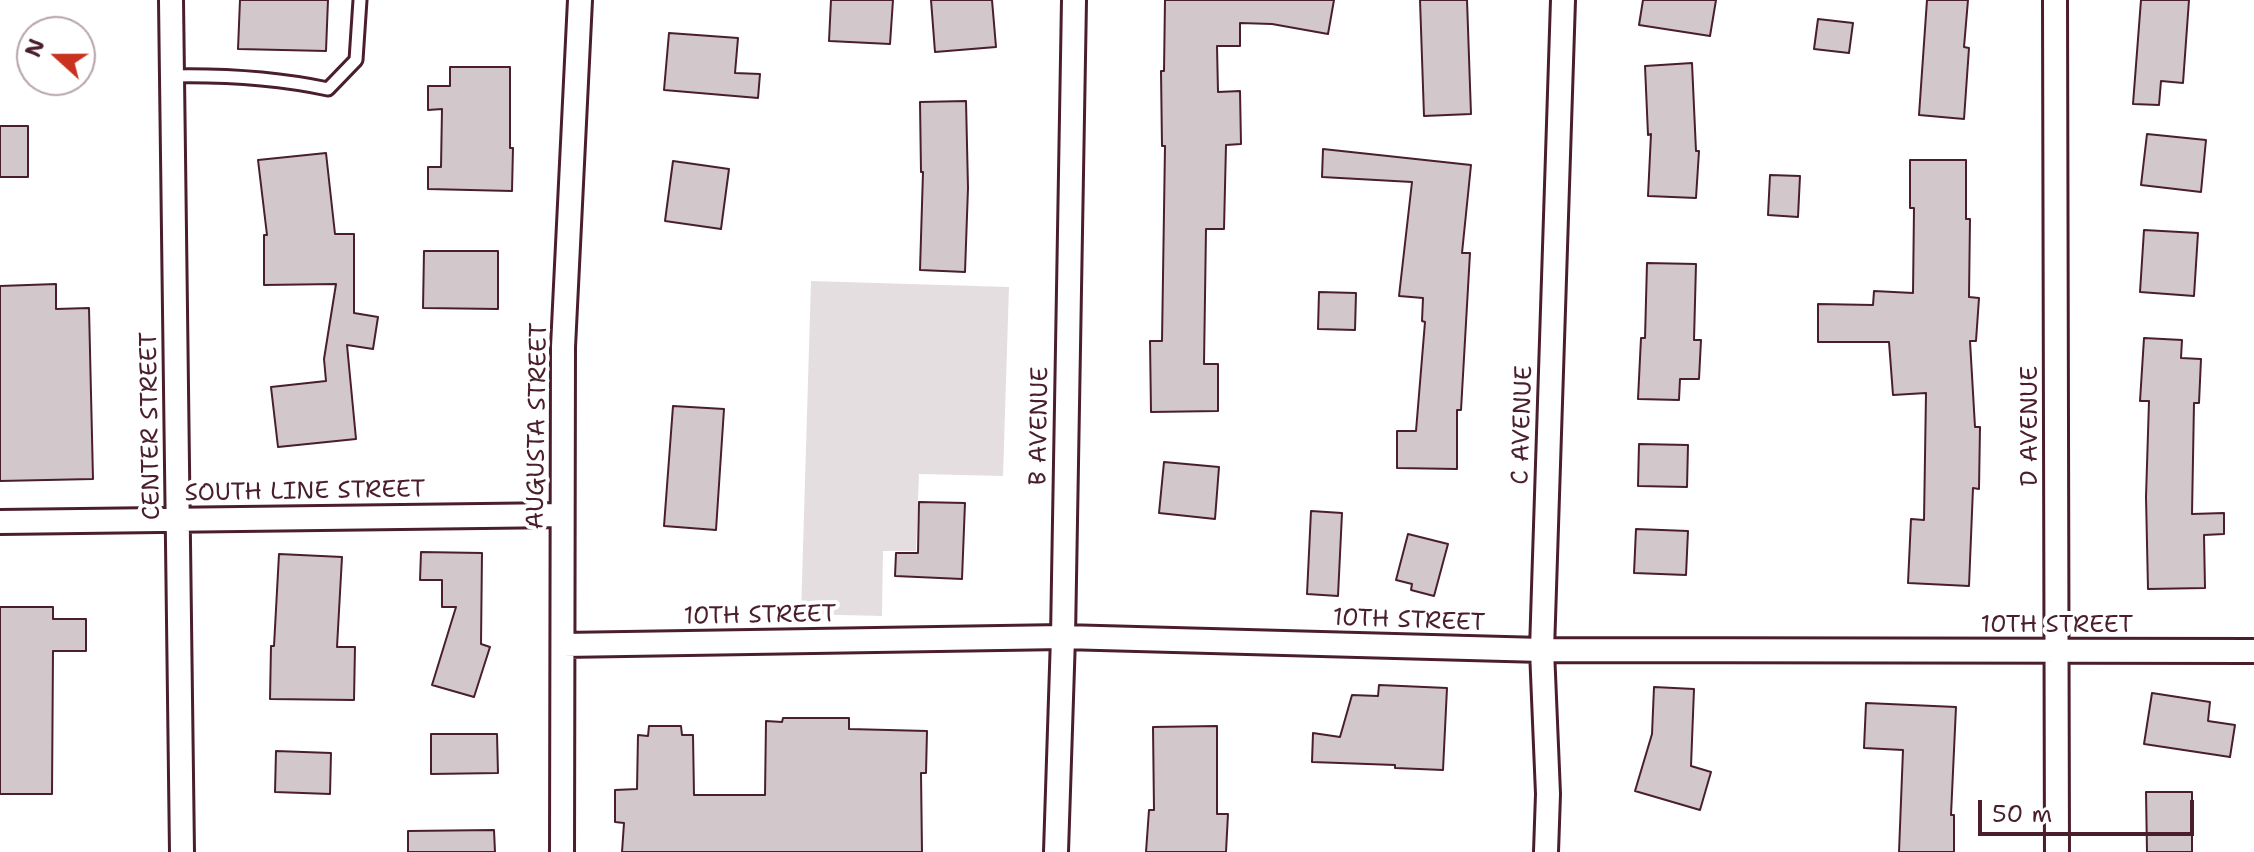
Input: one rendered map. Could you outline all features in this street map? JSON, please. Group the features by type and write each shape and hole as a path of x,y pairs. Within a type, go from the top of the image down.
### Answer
{"street":[{"name":"CENTER STREET","path":"171,0 182,852"},
{"name":"AUGUSTA STREET","path":"562,852 563,347 580,0"},
{"name":"B AVENUE","path":"1056,852 1063,637 1074,0"},
{"name":"C AVENUE","path":"1546,852 1548,794 1542,650 1563,0"},
{"name":"D AVENUE","path":"2055,0 2057,852"},
{"name":"SOUTH LINE STREET","path":"0,522 562,515"},
{"name":"10TH STREET","path":"563,645 1063,637 1542,650 2254,651"}],"lane":[{"path":"172,76 232,75 282,79 328,89 356,60 360,0"}],"shaded area":[{"path":"811,281 1009,287 1003,476 919,474 916,551 883,551 882,616 801,614"}],"building":[{"path":"240,0 328,0 326,51 238,49"},
{"path":"831,0 893,0 890,44 829,41"},
{"path":"931,0 992,0 996,47 935,52"},
{"path":"1165,0 1334,0 1328,34 1272,24 1240,23 1240,46 1217,46 1218,92 1240,91 1241,144 1226,145 1224,229 1206,229 1204,364 1218,364 1218,411 1151,412 1150,341 1162,341 1165,146 1162,146 1161,71 1164,71"},
{"path":"1420,0 1467,0 1471,114 1424,116"},
{"path":"1643,0 1716,0 1710,36 1639,25"},
{"path":"1927,0 1968,0 1964,47 1969,48 1964,119 1919,115"},
{"path":"2141,0 2189,0 2183,83 2161,81 2159,105 2133,104"},
{"path":"1818,19 1853,23 1849,53 1814,49"},
{"path":"669,33 738,38 735,73 760,74 758,98 664,90"},
{"path":"1692,63 1696,151 1699,151 1696,198 1648,196 1651,134 1648,135 1645,66"},
{"path":"450,67 510,67 512,191 428,189 428,167 441,167 442,109 428,110 428,86 450,86"},
{"path":"966,101 968,188 965,272 920,270 923,172 920,102"},
{"path":"0,126 28,126 28,177 0,177"},
{"path":"2147,134 2206,140 2201,192 2141,185"},
{"path":"1323,149 1471,165 1462,253 1470,253 1461,410 1457,410 1457,469 1397,468 1397,431 1416,431 1425,322 1422,321 1423,298 1399,296 1412,182 1322,177"},
{"path":"326,153 335,234 354,234 354,313 378,317 373,349 347,345 356,439 278,447 271,387 326,381 324,359 336,284 264,285 264,235 267,235 258,160"},
{"path":"1910,160 1966,160 1966,219 1970,219 1969,297 1979,298 1976,341 1970,341 1975,427 1980,427 1979,489 1973,488 1969,586 1908,583 1911,519 1924,520 1926,393 1893,395 1889,342 1818,342 1818,304 1873,305 1874,291 1913,293 1914,208 1910,208"},
{"path":"673,161 729,169 721,229 665,221"},
{"path":"1770,175 1800,176 1798,217 1768,215"},
{"path":"2144,230 2198,233 2194,296 2140,292"},
{"path":"424,251 498,251 498,309 423,308"},
{"path":"1647,263 1696,264 1694,340 1701,340 1699,379 1680,379 1679,400 1638,399 1641,338 1645,338"},
{"path":"56,284 56,309 89,308 93,479 0,481 0,286"},
{"path":"1319,292 1356,293 1355,330 1318,329"},
{"path":"2144,338 2182,340 2181,358 2201,359 2199,403 2194,403 2192,514 2224,513 2224,534 2204,535 2205,588 2148,589 2146,497 2149,401 2140,401"},
{"path":"673,406 724,409 716,530 664,526"},
{"path":"1639,444 1688,445 1687,487 1638,486"},
{"path":"1164,462 1219,467 1215,519 1159,513"},
{"path":"919,502 965,503 962,579 895,576 896,553 918,553"},
{"path":"1311,511 1342,513 1338,596 1307,594"},
{"path":"1636,529 1688,531 1686,575 1634,573"},
{"path":"1408,534 1448,544 1434,596 1411,590 1412,584 1396,580"},
{"path":"421,552 482,553 481,644 490,647 474,697 432,685 456,607 442,607 442,580 420,580"},
{"path":"279,554 342,557 337,647 355,647 354,700 270,699"},
{"path":"0,607 53,607 53,619 86,619 86,651 53,651 52,794 0,794"},
{"path":"1379,685 1447,688 1443,770 1312,762 1313,733 1340,737 1352,695 1378,696"},
{"path":"1654,687 1694,689 1691,766 1711,772 1700,810 1635,791 1652,734"},
{"path":"2152,693 2210,702 2208,721 2235,725 2230,757 2144,744"},
{"path":"1866,703 1956,707 1951,815 1954,815 1954,852 1899,852 1903,750 1864,748"},
{"path":"783,718 849,718 849,729 927,731 926,773 921,773 922,852 622,852 624,823 615,822 615,790 637,789 638,735 648,736 649,726 681,726 682,735 693,735 694,795 765,795 766,721 782,722"},
{"path":"1217,726 1217,814 1228,814 1226,852 1146,852 1149,810 1154,810 1153,727"},
{"path":"431,734 497,734 498,773 431,774"},
{"path":"276,751 331,753 330,794 275,792"},
{"path":"2146,792 2192,792 2192,852 2147,852"},
{"path":"494,830 495,852 408,852 408,831"}]}
